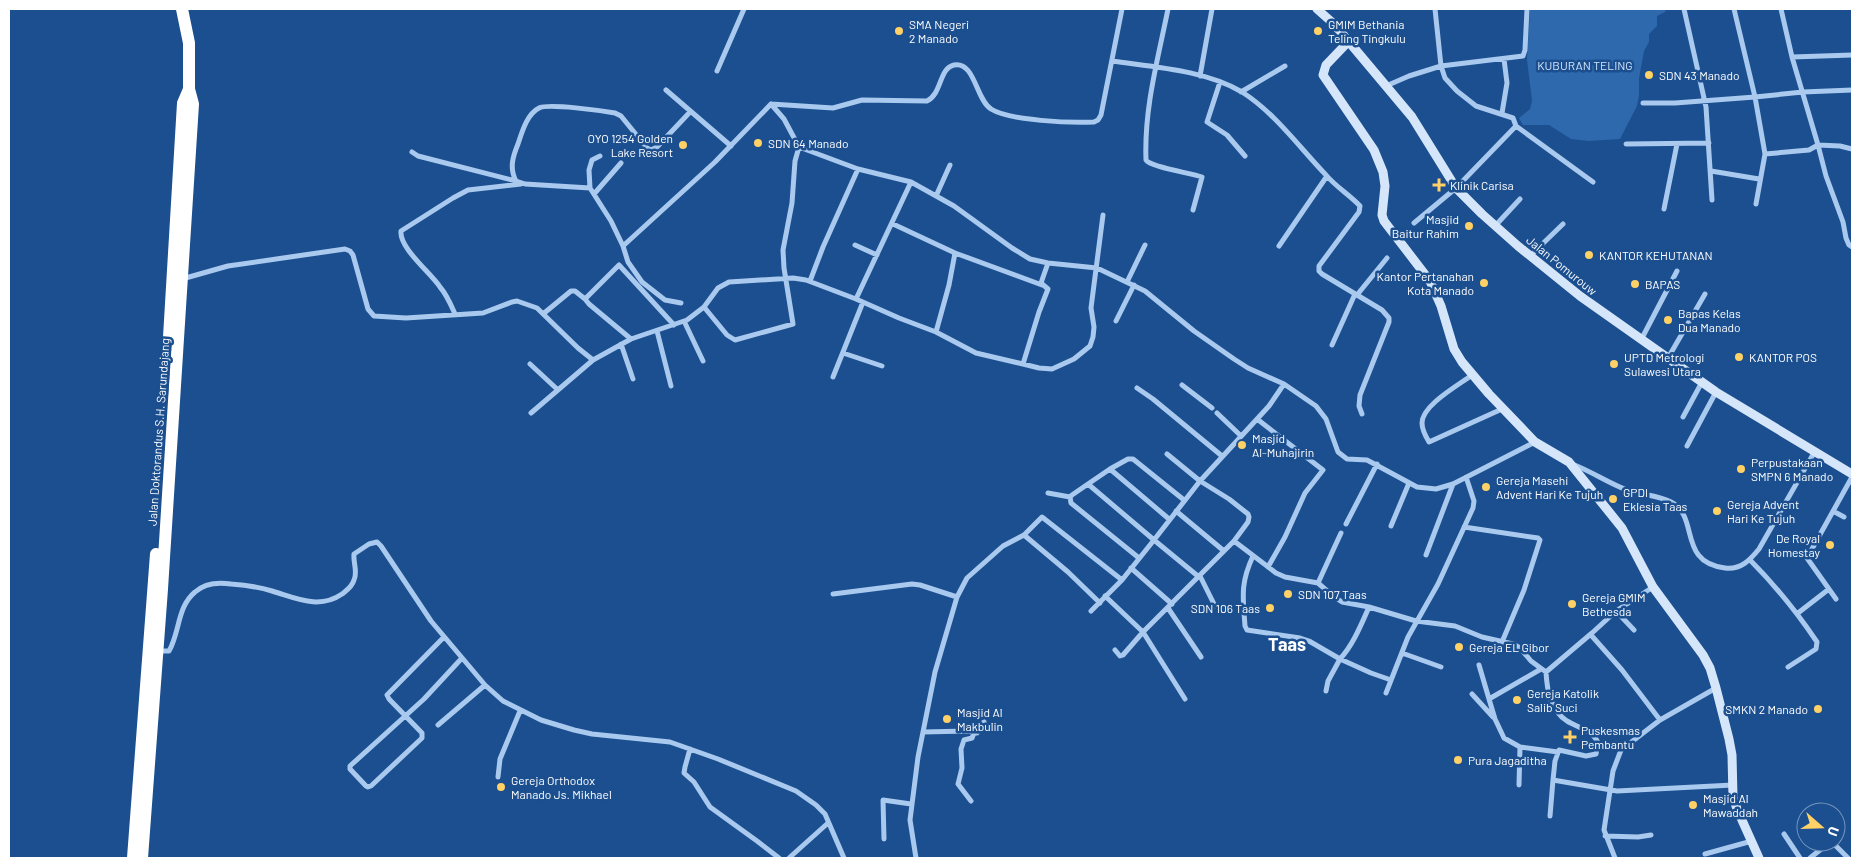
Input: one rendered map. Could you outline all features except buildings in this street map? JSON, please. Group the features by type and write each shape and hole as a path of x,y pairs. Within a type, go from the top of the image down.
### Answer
{"highway":[{"name":"Jalan Doktorandus S.H. Sarundajang","path":"142,858 158,650 193,104 189,89 189,43 182,9"},
{"path":"133,858 159,513 183,103 189,89"}],"street":[{"path":"717,70 744,9"},
{"path":"771,104 833,108 859,100 927,100 936,92 946,70 951,66 958,65 969,71 982,100 994,110 1005,115 1030,119 1094,122 1100,119 1101,115 1122,9"},
{"path":"1168,9 1155,67 1145,128 1146,160 1152,166 1202,177 1193,210"},
{"path":"1200,76 1212,9"},
{"name":"Jalan Pomurouw","path":"1317,9 1334,24 1412,117 1456,188 1495,226 1580,296 1641,340 1716,392 1852,475"},
{"path":"1435,9 1441,66 1445,78 1465,98 1478,107 1513,118 1516,126 1593,182"},
{"path":"1386,86 1409,76 1441,66 1523,56 1527,9"},
{"path":"1684,9 1704,101 1709,143 1712,200"},
{"path":"1734,9 1755,97 1765,154 1756,204"},
{"path":"1781,9 1792,57 1826,176 1843,222 1846,238 1852,247"},
{"path":"1348,42 1326,65 1323,74 1374,150 1383,172 1385,186 1382,215 1384,221 1430,281 1441,306 1454,349 1472,375 1535,442 1569,462 1587,469 1625,489 1672,502 1683,515 1694,550 1701,560 1713,566 1734,568 1750,560 1772,528 1814,452"},
{"path":"1792,57 1852,55"},
{"path":"1502,113 1507,83 1504,59"},
{"path":"1112,61 1200,76 1220,82 1242,92 1275,120 1327,176 1358,203 1361,208 1321,262 1320,271 1387,315 1389,322 1360,395 1359,406 1362,414"},
{"path":"1242,92 1285,66"},
{"path":"1220,82 1207,122 1227,135 1245,156"},
{"path":"666,90 731,146"},
{"path":"1643,103 1674,103 1803,92 1852,90"},
{"path":"623,246 731,146 771,104"},
{"path":"771,104 784,119 799,147 858,169 911,182 936,196 1030,259 1048,263 1097,268 1134,285 1158,300 1194,331 1234,359 1248,368 1284,384 1308,400 1322,412 1338,452 1346,459 1367,460 1417,487 1436,489 1453,484 1535,442"},
{"path":"519,182 512,163 518,143 531,115 543,106 618,114 647,148 651,150 657,147 690,112"},
{"path":"1414,223 1456,188 1516,126"},
{"path":"1626,144 1709,143"},
{"path":"1664,209 1677,144"},
{"path":"1765,154 1809,150 1818,145 1840,146 1852,149"},
{"path":"704,307 727,335 734,340 791,325 793,321 783,257 792,204 795,161 799,147"},
{"path":"412,152 418,156 519,182 565,188 590,188"},
{"path":"600,156 592,160 590,164 590,188 611,221 623,246 628,262 642,282 665,300 681,303"},
{"path":"594,194 622,163"},
{"path":"936,196 950,165"},
{"path":"810,281 858,169"},
{"path":"1711,171 1759,180"},
{"path":"1279,246 1327,176"},
{"path":"455,314 442,288 409,250 401,236 401,231 468,190 519,182"},
{"path":"856,299 893,224 911,182"},
{"path":"1495,226 1520,199"},
{"path":"531,412 593,360 621,344 684,321 704,307 718,288 725,283 743,280 786,279 810,281 936,332 976,353 1047,369 1062,366 1090,346 1093,337 1094,327 1091,308 1097,268 1098,240 1103,214"},
{"path":"893,224 955,253 1048,288 1023,364"},
{"path":"1530,256 1563,224"},
{"path":"855,245 877,257"},
{"path":"1127,282 1145,245"},
{"path":"182,279 228,266 345,249 350,250 353,255 368,309 372,315 392,318 485,313 515,301 534,306 593,360"},
{"path":"936,332 949,285 955,253"},
{"path":"1332,345 1356,295 1387,258"},
{"path":"1042,285 1048,263"},
{"path":"585,299 620,266 674,326"},
{"path":"1641,340 1677,272"},
{"path":"1116,321 1134,285"},
{"path":"543,314 571,291 575,291 631,340"},
{"path":"1668,358 1705,294"},
{"path":"833,377 863,302"},
{"path":"684,321 703,361"},
{"path":"657,331 671,386"},
{"path":"621,344 632,379"},
{"path":"843,353 882,366"},
{"path":"530,364 558,390"},
{"path":"1472,375 1440,398 1424,415 1422,424 1429,442 1502,409"},
{"path":"1682,417 1702,382"},
{"path":"1091,611 1122,580 1184,500 1257,419 1284,384"},
{"path":"1182,385 1212,408"},
{"path":"1137,388 1222,456"},
{"path":"1687,446 1716,392"},
{"path":"1217,413 1243,433"},
{"path":"1257,419 1322,470 1298,506 1285,537 1268,567"},
{"path":"1114,650 1120,656 1123,656 1143,632 1234,541 1248,522 1249,517 1233,502 1200,481 1167,454"},
{"path":"1048,493 1070,497 1110,469 1128,459 1133,459 1184,500"},
{"path":"1569,462 1622,528 1653,587 1703,655 1710,668 1730,747 1733,797 1759,858"},
{"path":"1346,524 1376,464"},
{"path":"1110,469 1169,519"},
{"path":"1836,599 1807,558 1852,475"},
{"path":"1386,693 1416,621 1438,584 1473,508 1474,501 1466,476"},
{"path":"1390,526 1409,483"},
{"path":"1088,484 1199,576 1215,606"},
{"path":"1426,555 1453,484"},
{"path":"1070,497 1072,503 1139,558"},
{"path":"1176,511 1224,551"},
{"path":"1833,511 1844,517"},
{"path":"916,858 911,828 911,804 918,757 935,672 957,597 967,578 1003,546 1024,535 1042,517 1122,580"},
{"path":"1464,527 1539,539 1540,542 1521,598 1502,642"},
{"path":"1318,583 1341,533"},
{"path":"1024,535 1068,572 1100,603"},
{"path":"1234,541 1268,567 1285,577 1318,583 1338,600 1416,621 1455,626 1482,637 1520,648 1531,661 1543,670 1550,699 1557,711 1565,720 1594,737 1598,743 1598,750 1594,755 1582,755 1562,750 1558,752 1520,747 1504,738 1495,719 1479,665"},
{"path":"158,650 169,651 184,606 193,594 205,586 219,583 240,584 256,586 306,601 329,601 338,597 352,584 356,576 354,554 374,542 382,546 417,602 444,637 485,685 503,702 520,711 574,730 592,734 664,741 689,753 796,791 820,808 827,817 828,824 844,858"},
{"path":"1253,556 1244,580 1243,602 1247,630 1309,641 1371,674 1391,680"},
{"path":"1750,560 1798,613 1817,642 1816,649 1788,667"},
{"path":"1131,568 1170,606 1201,657"},
{"path":"833,594 912,584 957,597"},
{"path":"1489,699 1543,670 1593,633 1616,611 1653,587"},
{"path":"1798,613 1829,589"},
{"path":"1105,596 1143,632 1185,700"},
{"path":"1326,691 1328,681 1356,634 1369,607"},
{"path":"1616,611 1634,630"},
{"path":"1593,633 1662,718"},
{"path":"444,637 387,695 389,699 405,716 422,733 422,738 368,787 353,774 350,766 405,716 424,699 462,658"},
{"path":"1402,653 1441,667"},
{"path":"438,725 485,685"},
{"path":"1615,858 1605,836 1604,824 1619,753 1662,718 1716,688"},
{"path":"1472,694 1495,719"},
{"path":"498,778 500,759 520,711"},
{"path":"971,801 958,783 962,768 961,746 964,740 972,738 974,733 978,732 981,724 984,722"},
{"path":"923,732 968,731 974,733"},
{"path":"1519,785 1520,747"},
{"path":"1550,816 1552,780 1558,752"},
{"path":"689,753 684,770 685,774 694,782 710,808 757,840 779,858"},
{"path":"1552,780 1617,791 1733,785"},
{"path":"884,838 883,800 911,804"},
{"path":"789,858 828,824"},
{"path":"1784,834 1800,858"},
{"path":"1605,836 1638,837 1651,835"},
{"path":"1705,854 1752,841"}],"green space":[{"name":"KUBURAN TELING","path":"1530,9 1666,9 1665,12 1657,16 1657,26 1649,34 1649,42 1644,51 1639,78 1637,106 1620,139 1589,141 1571,139 1549,125 1523,125 1519,118 1530,109 1532,101 1527,60"}],"place":[{"name":"SMA Negeri 2 Manado","path":"899,31"},
{"name":"GMIM Bethania Teling Tingkulu","path":"1318,31"},
{"name":"SDN 43 Manado","path":"1649,75"},
{"name":"SDN 64 Manado","path":"758,143"},
{"name":"OYO 1254 Golden Lake Resort","path":"683,145"},
{"name":"Klinik Carisa","path":"1439,185"},
{"name":"Masjid Baitur Rahim","path":"1469,226"},
{"name":"KANTOR KEHUTANAN","path":"1589,255"},
{"name":"Kantor Pertanahan Kota Manado","path":"1484,283"},
{"name":"BAPAS","path":"1635,284"},
{"name":"Bapas Kelas Dua Manado","path":"1668,320"},
{"name":"KANTOR POS","path":"1739,357"},
{"name":"UPTD Metrologi Sulawesi Utara","path":"1614,364"},
{"name":"Masjid Al-Muhajirin","path":"1242,445"},
{"name":"Perpustakaan SMPN 6 Manado","path":"1741,469"},
{"name":"Gereja Masehi Advent Hari Ke Tujuh","path":"1486,487"},
{"name":"GPDI Eklesia Taas","path":"1613,499"},
{"name":"Gereja Advent Hari Ke Tujuh","path":"1717,511"},
{"name":"De Royal Homestay","path":"1830,545"},
{"name":"SDN 107 Taas","path":"1288,594"},
{"name":"Gereja GMIM Bethesda","path":"1572,604"},
{"name":"SDN 106 Taas","path":"1270,608"},
{"name":"Gereja EL Gibor","path":"1459,647"},
{"name":"Gereja Katolik Salib Suci","path":"1517,700"},
{"name":"SMKN 2 Manado","path":"1818,709"},
{"name":"Masjid Al Makbulin","path":"947,719"},
{"name":"Puskesmas Pembantu","path":"1570,737"},
{"name":"Pura Jagaditha","path":"1458,760"},
{"name":"Gereja Orthodox Manado Js. Mikhael","path":"501,787"},
{"name":"Masjid Al Mawaddah","path":"1693,805"}],"district":[{"name":"Taas","path":"1287,644"}]}
